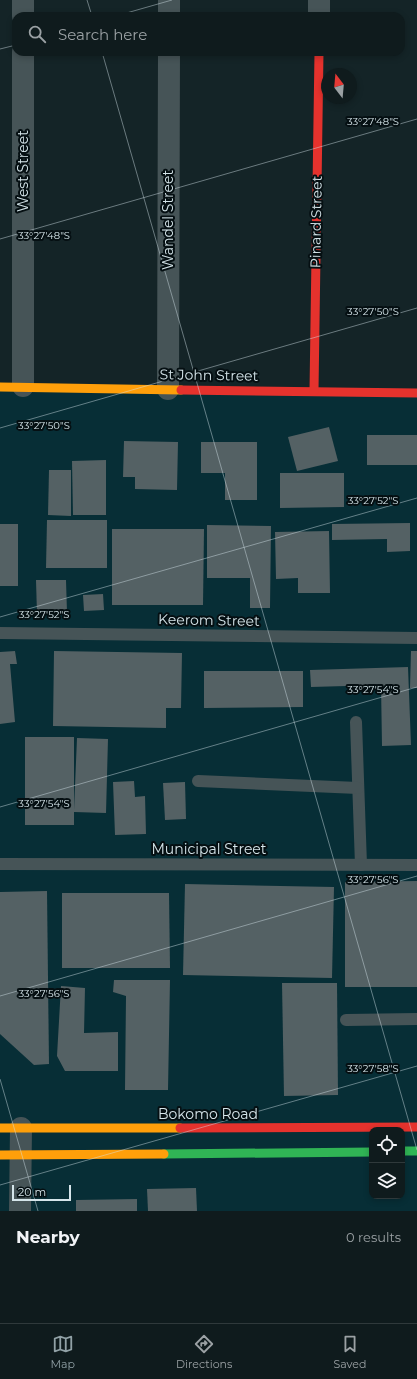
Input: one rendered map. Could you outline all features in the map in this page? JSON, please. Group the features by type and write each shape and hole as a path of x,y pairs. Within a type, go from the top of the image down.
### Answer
{"street":[{"path":"23,0 23,12"},
{"path":"169,0 169,12"},
{"path":"319,0 319,12"},
{"name":"West Street","path":"23,56 23,386"},
{"name":"Wandel Street","path":"168,389 169,56"},
{"name":"Pinard Street","path":"314,391 319,56"},
{"name":"St John Street","path":"0,387 23,386 417,393"},
{"name":"Bokomo Road","path":"11,1128 417,1127"},
{"path":"11,1128 10,1155 20,1211"},
{"path":"405,1151 417,1151"},
{"path":"10,1155 369,1152"}],"lane":[{"name":"Keerom Street","path":"0,633 417,638"},
{"path":"356,722 361,865"},
{"path":"198,781 358,788"},
{"name":"Municipal Street","path":"0,864 417,865"},
{"path":"346,1020 417,1019"}],"shaded area":[{"path":"0,387 417,393 417,1211 0,1211"}],"building":[{"path":"329,427 338,461 297,471 288,437"},
{"path":"367,435 417,435 417,465 367,465"},
{"path":"124,441 178,442 177,490 135,489 135,477 123,477"},
{"path":"201,442 257,442 257,500 225,500 225,473 201,473"},
{"path":"106,460 106,515 73,515 72,461"},
{"path":"49,470 71,470 71,516 48,515"},
{"path":"280,473 344,473 344,507 280,508"},
{"path":"47,520 107,520 107,568 46,568"},
{"path":"410,523 410,551 387,552 387,539 332,540 332,524"},
{"path":"0,524 18,524 18,586 0,586"},
{"path":"207,525 271,526 270,608 250,608 250,578 207,578"},
{"path":"112,529 204,529 203,605 112,605"},
{"path":"329,531 330,593 298,593 298,578 276,579 275,532"},
{"path":"36,580 66,580 67,613 37,614"},
{"path":"103,594 104,610 84,611 83,595"},
{"path":"15,651 17,664 10,664 15,722 0,724 0,652"},
{"path":"54,651 182,653 181,708 166,708 166,728 53,726"},
{"path":"411,651 417,651 417,688 410,688"},
{"path":"408,667 411,745 382,746 381,685 311,687 310,670"},
{"path":"204,671 303,671 303,707 204,708"},
{"path":"25,737 74,737 74,810 77,738 108,739 106,813 74,812 74,825 25,825"},
{"path":"134,781 135,797 145,796 146,834 115,835 113,782"},
{"path":"185,782 186,819 165,820 163,783"},
{"path":"417,881 417,987 345,987 345,882"},
{"path":"185,884 334,887 332,978 183,975"},
{"path":"47,891 49,1064 34,1065 0,1034 0,892"},
{"path":"62,893 169,893 170,968 62,968"},
{"path":"114,980 170,980 168,1090 125,1090 126,996 113,992"},
{"path":"282,983 337,983 338,1095 284,1096"},
{"path":"61,986 85,988 84,1033 118,1032 118,1071 65,1071 57,1056"},
{"path":"196,1188 197,1211 148,1211 147,1189"},
{"path":"137,1199 137,1211 76,1211 76,1200"}],"traffic: fast":[{"path":"405,1151 417,1151"},
{"path":"164,1154 369,1152"}],"traffic: slow":[{"path":"0,387 181,390"},
{"path":"0,1128 180,1128"},
{"path":"0,1155 164,1154"}],"traffic: jam":[{"path":"314,391 319,56"},
{"path":"181,390 417,393"},
{"path":"180,1128 417,1127"}]}
